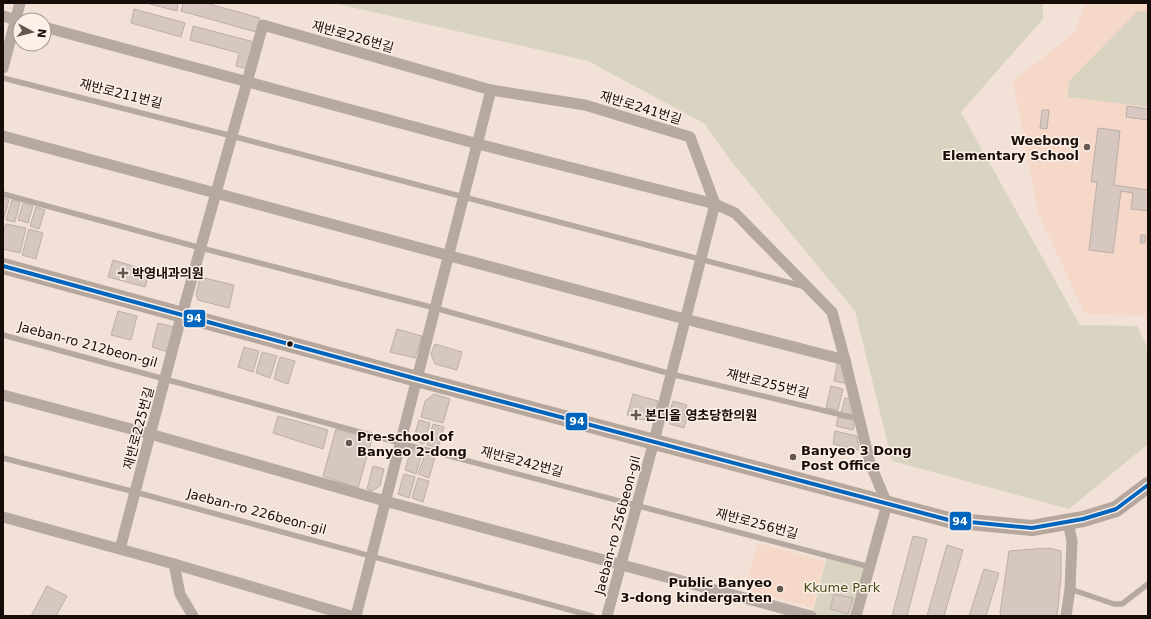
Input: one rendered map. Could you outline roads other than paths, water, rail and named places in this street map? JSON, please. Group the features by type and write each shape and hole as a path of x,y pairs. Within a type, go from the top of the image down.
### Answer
{"main road":[{"path":"3,266 417,379 949,520 1032,528 1068,522 1116,509 1148,485"}],"street":[{"name":"재반로226번길","path":"182,314 263,25 491,90"},
{"path":"52,29 478,144 715,204 735,212 832,312 870,463 886,504 856,616"},
{"path":"3,68 12,39"},
{"path":"356,616 491,90"},
{"name":"재반로241번길","path":"491,90 585,105 690,137 715,204"},
{"path":"3,136 449,255 685,320 845,360"},
{"path":"654,441 715,204"},
{"name":"재반로225번길","path":"120,549 182,314"},
{"path":"3,395 150,434 385,501 811,616"},
{"name":"Jaeban-ro 256beon-gil","path":"607,616 654,441"},
{"path":"3,517 174,564 352,616"},
{"path":"1066,616 1070,589 1072,541 1068,522"},
{"path":"174,564 180,594 193,616"}],"lane":[{"name":"재반로211번길","path":"3,78 232,136"},
{"path":"232,136 809,288"},
{"path":"3,194 201,248 435,308 671,374"},
{"name":"Jaeban-ro 212beon-gil","path":"3,335 165,379"},
{"name":"재반로255번길","path":"671,374 859,419"},
{"path":"165,379 400,443"},
{"name":"재반로242번길","path":"400,443 637,506"},
{"path":"3,458 135,492"},
{"name":"Jaeban-ro 226beon-gil","path":"135,492 371,557"},
{"name":"재반로256번길","path":"637,506 870,567"},
{"path":"371,557 592,616"},
{"path":"1070,589 1114,604 1122,604 1148,584"}],"place":[{"name":"Weebong Elementary School","path":"1087,147"},
{"name":"박영내과의원","path":"123,273"},
{"name":"본디올 영초당한의원","path":"636,415"},
{"name":"Pre-school of Banyeo 2-dong","path":"349,443"},
{"name":"Banyeo 3 Dong Post Office","path":"793,457"},
{"name":"Public Banyeo 3-dong kindergarten","path":"780,589"}],"park label":[{"name":"Kkume Park","path":"842,587"}]}
